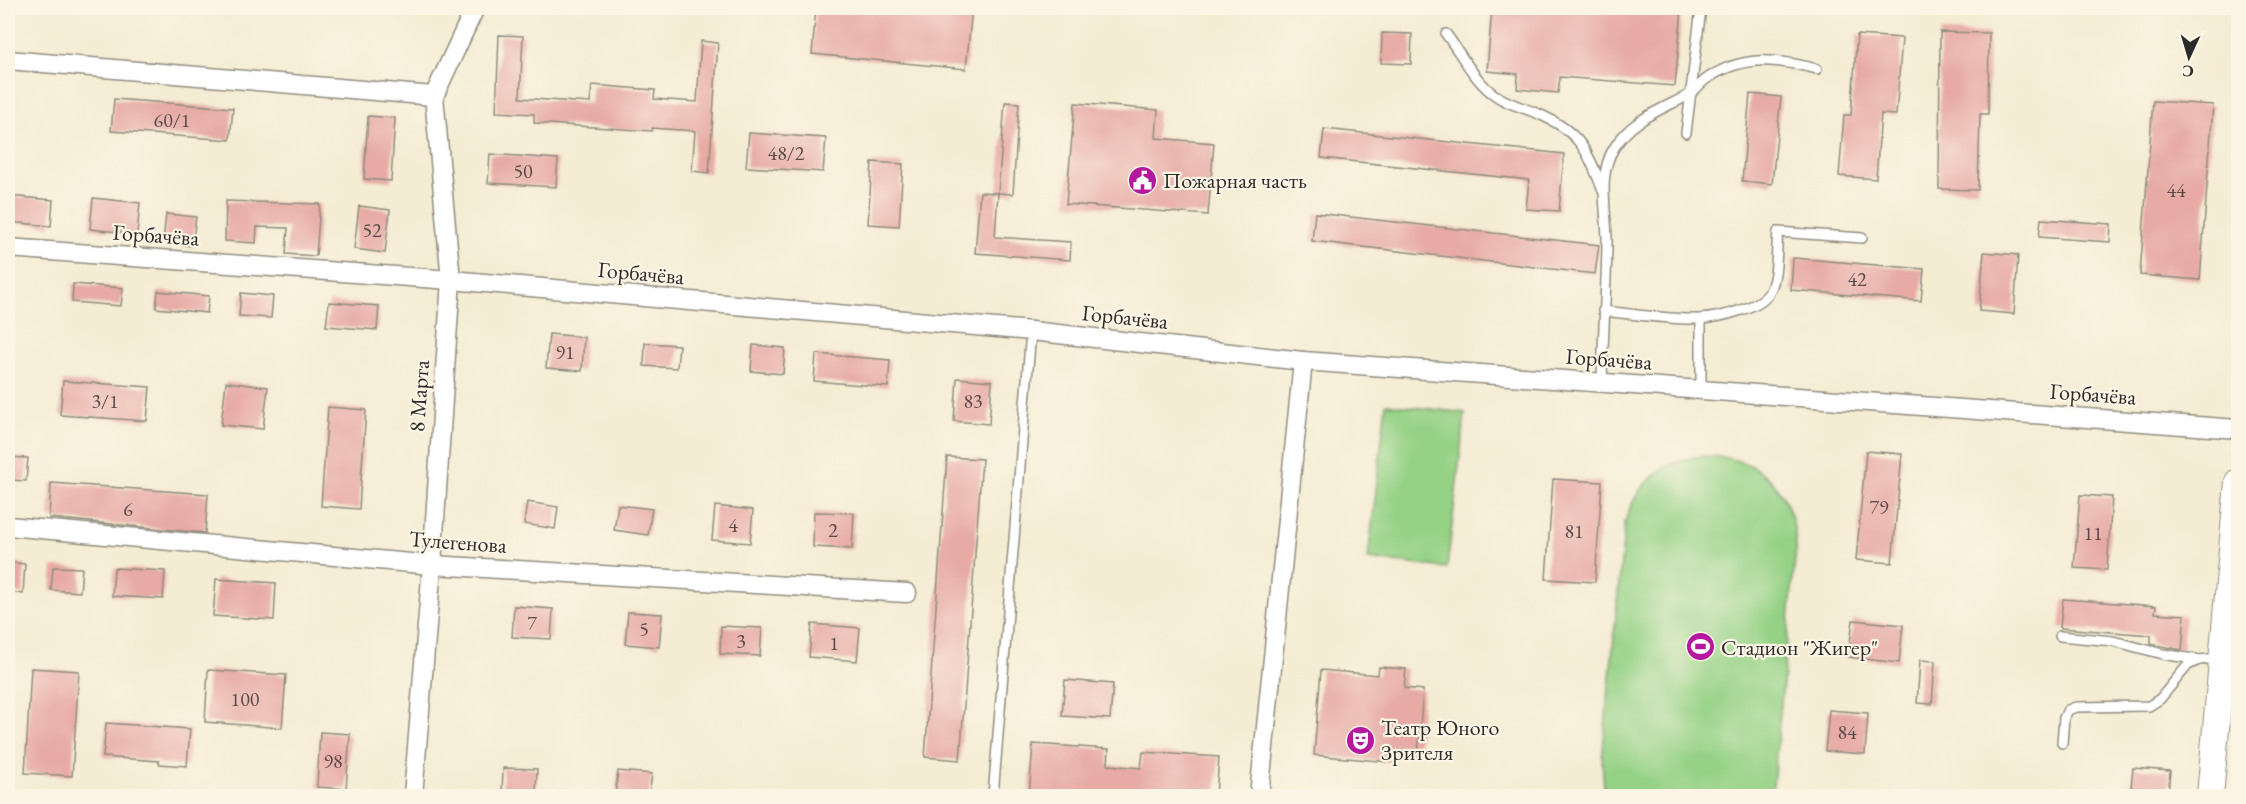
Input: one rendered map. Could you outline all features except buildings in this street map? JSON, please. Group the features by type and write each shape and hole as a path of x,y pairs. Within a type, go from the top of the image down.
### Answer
{"main road":[{"path":"2210,796 2211,659 2238,482"}],"street":[{"name":"8 Марта","path":"413,796 432,565 451,280 435,96 475,8"},
{"path":"8,60 435,96"},
{"name":"Горбачёва","path":"8,248 451,280 1031,331 1303,361 2238,429"},
{"path":"1259,796 1303,361"},
{"name":"Тулегенова","path":"8,526 432,565 907,593"}],"lane":[{"path":"1686,133 1701,8"},
{"path":"1446,34 1492,94 1511,104 1542,115 1580,141 1591,159 1604,193"},
{"path":"1602,383 1607,238 1605,173 1613,150 1623,135 1639,120 1689,95 1707,79 1745,62 1771,59 1817,69"},
{"path":"1603,311 1701,319 1747,308 1762,302 1770,292 1774,278 1778,232 1862,238"},
{"path":"1701,319 1701,389"},
{"path":"993,796 1031,331"},
{"path":"2060,636 2113,641 2163,654 2211,659"},
{"path":"2062,743 2064,718 2068,710 2076,707 2149,706 2160,699 2188,665 2211,659"}],"green space":[{"path":"1386,404 1465,413 1447,568 1368,559"},
{"name":"Стадион \"Жигер\"","path":"1702,456 1723,457 1757,469 1781,493 1794,527 1796,548 1773,786 1770,796 1607,796 1604,788 1602,760 1625,522 1636,496 1653,477 1674,463"}],"place":[{"name":"Пожарная часть","path":"1142,180"},
{"name":"Стадион \"Жигер\"","path":"1700,647"},
{"name":"Театр Юного Зрителя","path":"1360,740"}]}
